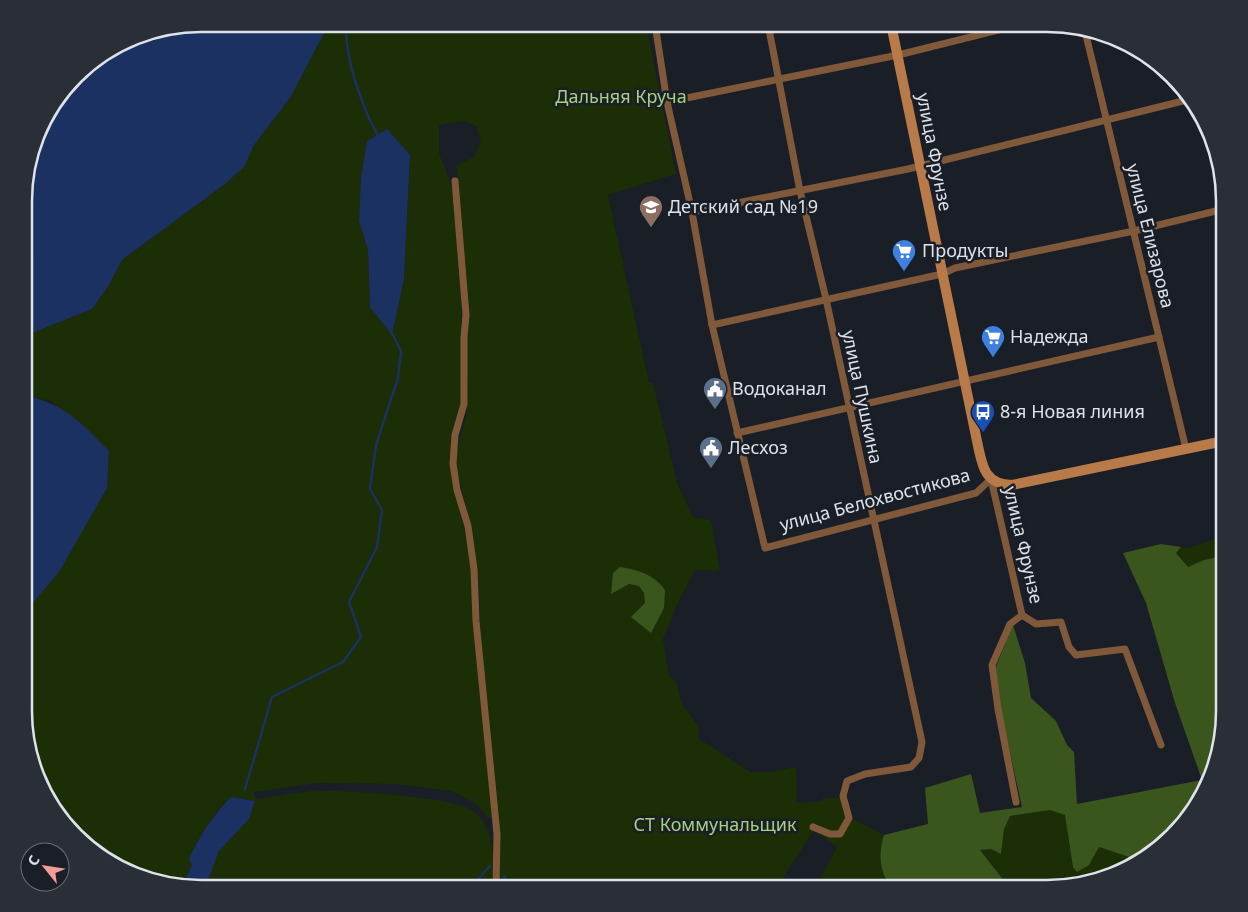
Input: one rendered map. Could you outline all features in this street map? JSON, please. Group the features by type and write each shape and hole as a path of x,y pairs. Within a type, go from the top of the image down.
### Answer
{"main road":[{"name":"улица Фрунзе","path":"893,33 982,465 991,479"},
{"name":"улица Белохвостикова","path":"991,479 1001,485 1012,485 1215,442"}],"street":[{"path":"656,33 667,102 692,212 712,325 737,433 1159,337"},
{"name":"улица Пушкина","path":"770,33 800,191 826,299 922,742 918,758 911,767 865,774 847,781 843,790 849,818 847,825 840,834 830,834 813,827"},
{"path":"667,102 898,55 987,33"},
{"name":"улица Елизарова","path":"1087,38 1186,449"},
{"path":"692,212 920,166 1182,101"},
{"path":"455,181 466,315 464,404 455,435 452,464 457,490 468,526 474,569 479,647 497,834 496,879"},
{"path":"712,325 942,274 955,268 1134,231 1215,211"},
{"name":"улица Белохвостикова","path":"737,433 764,548 872,518 976,493 991,479"},
{"name":"улица Фрунзе","path":"991,479 1022,615 1036,624 1061,622 1069,647 1076,655 1125,649 1161,746"},
{"path":"1016,802 998,709 992,665 1010,624 1022,615"}],"green space":[{"path":"325,32 648,33 676,174 608,195 649,383 653,383 677,483 693,517 711,520 720,571 695,570 675,609 663,639 669,676 676,681 682,704 699,727 698,738 750,772 770,772 796,767 797,803 822,801 823,798 847,798 851,818 884,835 880,856 882,870 887,880 833,880 833,878 819,880 837,847 814,830 783,878 785,880 499,879 498,826 481,650 479,588 473,534 456,468 457,450 466,416 468,393 459,186 456,166 474,157 481,141 476,126 464,121 439,125 439,153 451,184 461,263 462,399 453,429 450,459 471,562 492,817 489,819 475,803 452,791 395,784 317,783 254,792 256,799 312,791 333,791 399,795 461,805 472,810 480,817 490,835 493,856 493,879 210,879 219,851 249,819 255,801 231,797 216,812 194,847 192,865 186,878 147,871 127,862 117,857 82,830 61,804 45,775 38,754 33,721 33,603 59,572 79,421 50,401 32,397 32,333 92,309 109,285 122,260 225,184 244,167 254,145 290,98","holes":["387,130 410,155 404,279 392,335 370,307 368,250 359,221 361,178 367,141"]},
{"path":"1215,539 1215,558 1204,560 1188,568 1176,552 1181,547 1188,548"},
{"path":"1161,544 1181,547 1176,553 1188,567 1215,558 1215,721 1207,765 1201,778 1175,703 1146,603 1123,553"},
{"path":"620,567 646,574 656,580 665,590 664,608 651,633 631,617 645,603 644,593 639,586 629,584 611,594 613,573"},
{"path":"1013,625 1025,663 1031,698 1056,721 1067,745 1074,752 1077,804 1200,780 1187,804 1166,830 1129,857 1099,847 1089,865 1077,872 1073,867 1065,815 1050,810 1010,816 1004,829 1001,854 991,849 980,850 1003,880 887,880 884,876 880,856 884,835 928,824 925,788 971,774 980,813 1022,807 1003,721 995,669"},
{"path":"1050,810 1065,814 1073,867 1089,865 1099,847 1129,857 1101,871 1079,876 1046,880 1003,880 980,850 991,849 1001,854 1004,829 1009,816"}],"water":[{"path":"202,32 325,32 290,98 254,145 244,167 225,184 122,260 109,285 92,309 32,333 32,202 34,180 45,137 55,117 75,90 108,61 137,45 158,38"},
{"path":"387,129 410,155 404,279 392,335 370,307 368,250 359,221 361,178 367,141"},
{"path":"32,397 62,409 72,416 109,451 107,488 59,572 33,603"},
{"path":"231,797 255,801 249,819 219,851 210,879 186,878 192,865 189,859 197,842 212,818"}],"waterway":[{"path":"346,32 347,47 356,84 378,136"},
{"path":"245,789 272,697 343,662 361,637 349,602 377,547 382,510 370,489 376,445 398,378 401,351 392,333"},
{"path":"478,879 490,866"}],"place":[{"name":"Детский сад №19","path":"651,228"},
{"name":"Продукты","path":"904,272"},
{"name":"Надежда","path":"993,358"},
{"name":"Водоканал","path":"715,410"},
{"name":"8-я Новая линия","path":"983,433"},
{"name":"Лесхоз","path":"711,469"}],"park label":[{"name":"Дальняя Круча","path":"621,97"},
{"name":"СТ Коммунальщик","path":"715,825"}]}
